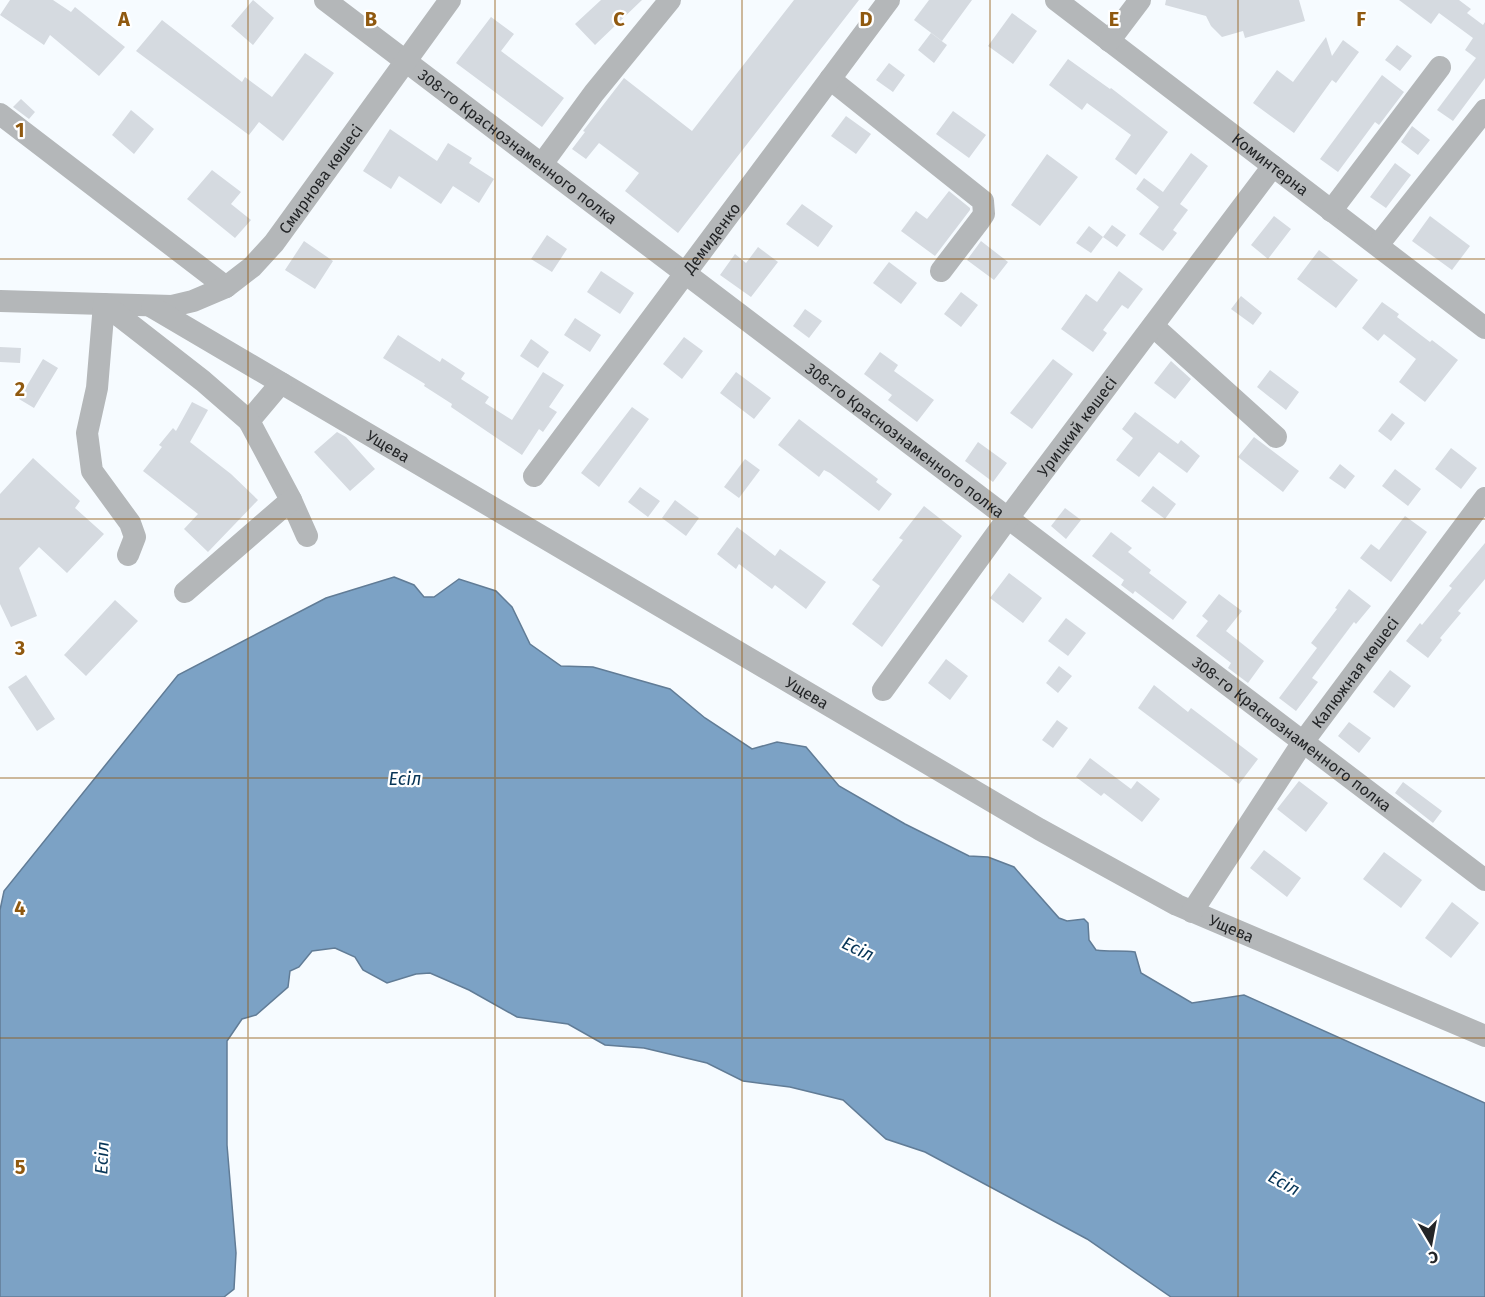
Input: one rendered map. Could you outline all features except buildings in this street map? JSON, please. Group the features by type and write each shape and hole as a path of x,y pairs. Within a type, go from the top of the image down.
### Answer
{"street":[{"name":"308-го Краснознаменного полка","path":"325,0 1485,880"},
{"name":"Смирнова көшесі","path":"0,301 172,306 193,301 226,287 252,267 274,243 450,0"},
{"path":"543,164 594,93 670,0"},
{"name":"Демиденко","path":"534,476 889,0"},
{"name":"Коминтерна","path":"1056,0 1485,328"},
{"path":"1109,41 1140,0"},
{"path":"1331,211 1440,67"},
{"path":"830,80 983,201 984,214 941,271"},
{"path":"1378,245 1485,110"},
{"path":"0,114 226,287"},
{"name":"Урицкий көшесі","path":"883,690 1008,518 1274,166"},
{"path":"104,304 203,381 249,421 291,500 307,536"},
{"path":"104,304 97,388 87,433 92,471 130,523 135,537 128,555"},
{"name":"Ущева","path":"152,307 1039,829 1192,912 1485,1036"},
{"path":"1153,326 1276,437"},
{"path":"249,421 281,382"},
{"name":"Калюжная көшесі","path":"1192,912 1303,742 1485,498"},
{"path":"185,592 291,500"}],"water":[{"name":"Есіл","path":"394,577 414,585 424,597 434,597 459,579 496,591 512,607 530,644 561,666 593,667 670,689 705,718 752,749 777,742 806,747 839,786 905,824 969,856 988,857 1014,867 1059,918 1067,921 1084,919 1088,923 1089,940 1096,950 1135,952 1141,973 1192,1003 1244,995 1485,1103 1485,1297 1171,1297 1087,1239 925,1152 886,1139 843,1100 790,1087 743,1081 707,1063 644,1048 605,1045 568,1024 517,1017 469,990 430,973 416,974 387,983 363,970 355,957 335,948 312,951 299,967 290,971 288,987 256,1015 242,1019 227,1041 227,1145 236,1253 234,1289 224,1297 0,1297 0,910 4,891 178,675 326,598"}]}
